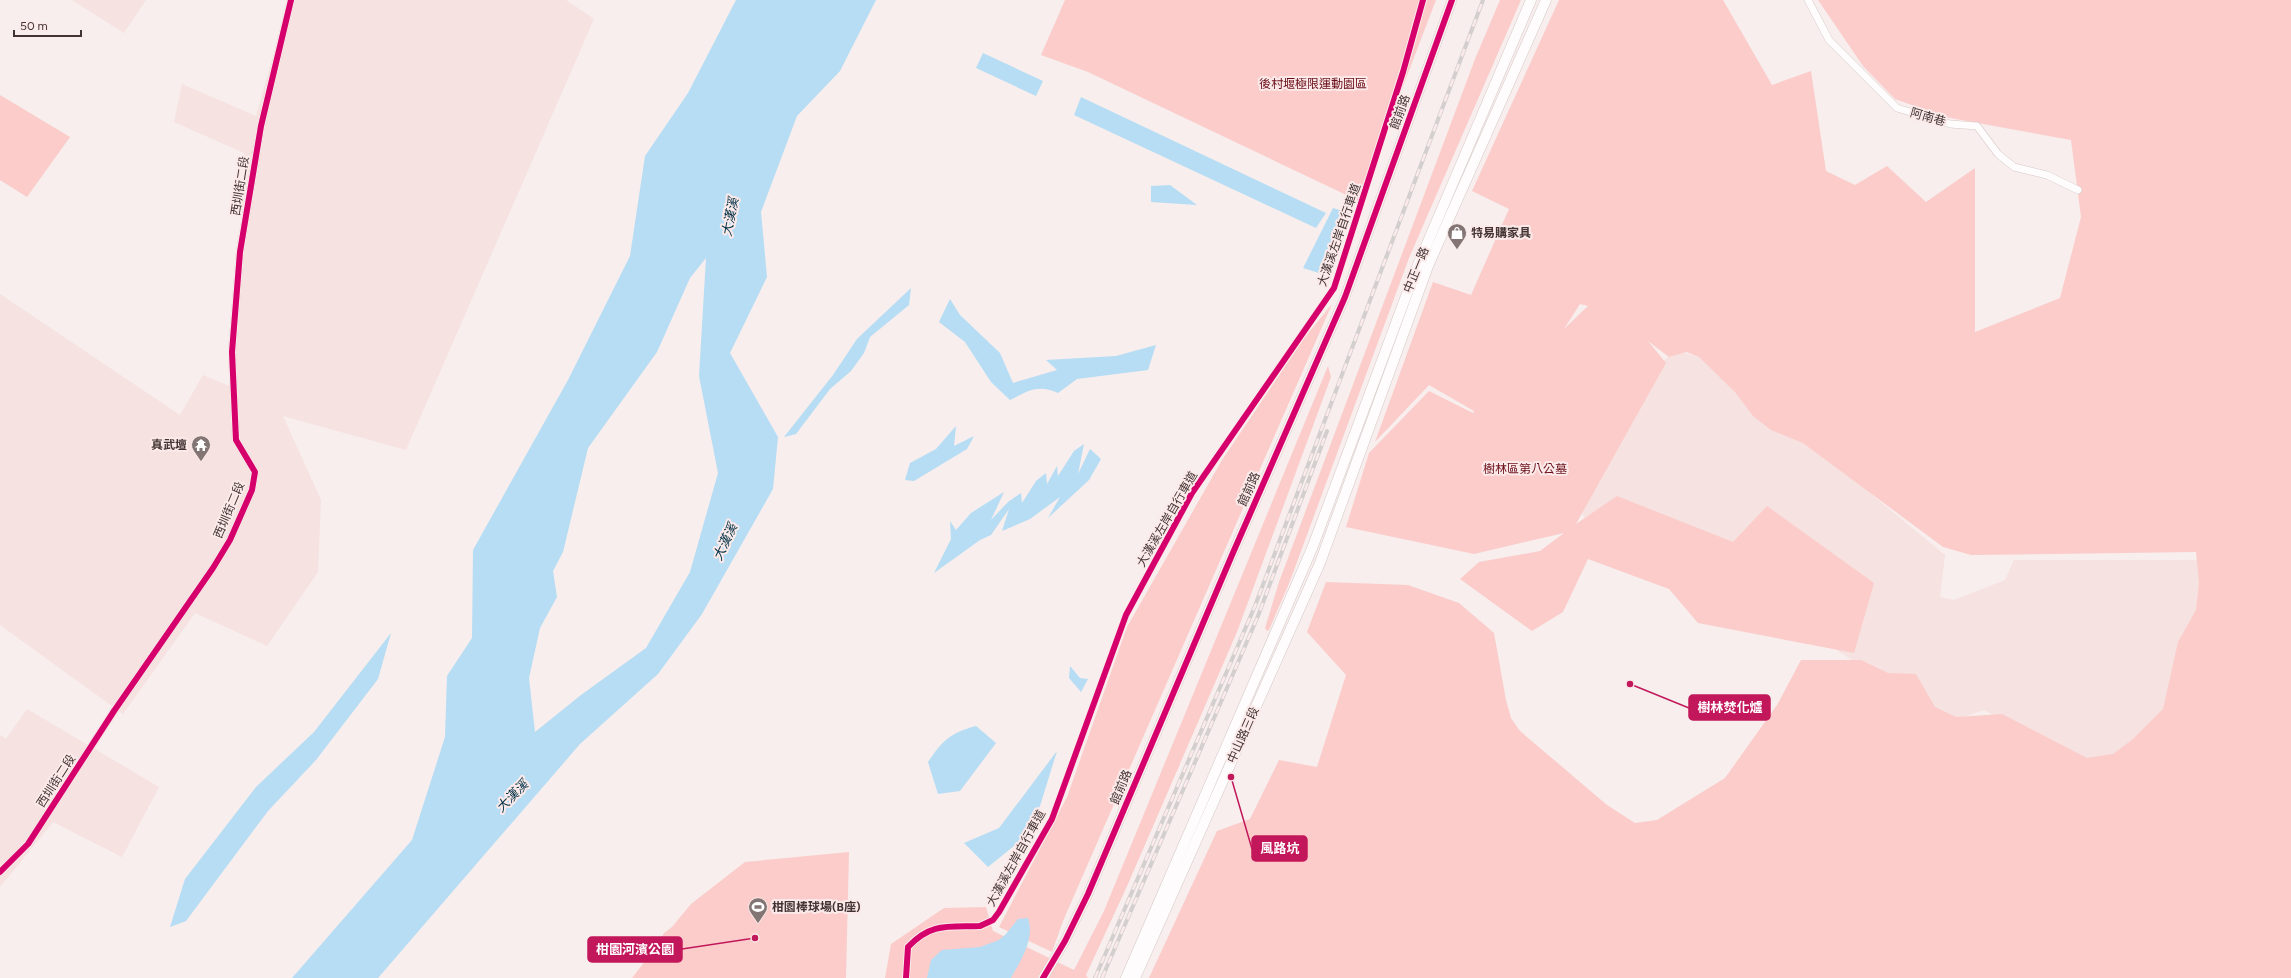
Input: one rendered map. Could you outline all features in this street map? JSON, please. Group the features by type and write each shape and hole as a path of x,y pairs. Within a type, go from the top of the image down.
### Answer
{"main road":[{"name":"中正一路","path":"1313,546 1415,272 1531,0"},
{"name":"中正一路","path":"1331,536 1428,266 1546,0"},
{"name":"中山路三段","path":"1135,978 1331,536"},
{"name":"中山路三段","path":"1126,978 1313,546"}],"street":[{"name":"西圳街二段","path":"0,872 28,844 114,711 213,568 230,540 252,490 255,472 236,440 232,348 240,252 261,126 291,0"},
{"name":"館前路","path":"1043,978 1065,941 1088,894 1232,555 1345,297 1452,0"},
{"name":"阿南巷","path":"1808,0 1829,40 1897,108 1950,124 1977,126 1998,154 2014,167 2047,175 2078,190"}],"shaded area":[{"path":"72,0 146,0 124,33"},
{"path":"289,0 566,0 594,19 406,450 283,416 321,500 318,572 267,646 195,613 123,714 0,625 0,294 180,415 203,375 234,388 244,153 174,122 182,84 256,116"},
{"path":"1677,351 1709,360 1945,555 1940,597 1954,600 2005,580 2014,560 2205,560 2201,617 2173,709 2093,770 1984,710 1946,723 1713,567 1591,528 1579,509 1656,366"},
{"path":"27,709 159,787 122,857 53,822 0,887 0,735 6,739"}],"green space":[{"name":"後村堰極限運動園區","path":"1065,0 1436,0 1359,201 1088,72 1041,55"},
{"path":"1500,0 1521,0 1409,258 1290,581 1269,630 1267,631 1265,628 1279,582 1475,59"},
{"name":"樹林區第八公墓","path":"1559,0 1723,0 1772,85 1811,71 1826,171 1855,185 1887,166 1926,202 1975,168 1975,332 2060,298 2081,217 2071,140 1945,117 1895,99 1863,66 1818,0 2291,0 2291,978 1149,978 1217,831 1250,819 1279,760 1317,767 1346,675 1307,632 1326,582 1408,585 1459,603 1494,633 1506,700 1511,718 1520,731 1607,805 1635,823 1657,820 1725,778 1777,705 1801,660 1861,660 1888,673 1916,674 1935,707 1956,717 2002,714 2087,758 2113,754 2133,739 2163,709 2178,642 2196,610 2199,583 2196,552 1971,555 1943,547 1803,443 1771,430 1753,416 1735,392 1699,357 1686,352 1669,357 1648,341 1666,363 1576,524 1617,496 1733,542 1767,506 1874,583 1854,653 1698,623 1669,589 1588,559 1563,612 1532,631 1460,579 1479,562 1540,551 1564,533 1474,554 1346,527 1369,453 1429,391 1473,413 1474,411 1429,385 1375,442 1433,282 1471,295 1509,209 1472,191","holes":["1580,304 1588,306 1564,329"]},
{"path":"0,95 70,137 27,197 0,180"},
{"path":"1332,304 1063,921 1052,952 999,927 1067,797 1127,627 1222,460 1305,337"},
{"path":"1328,366 1331,377 1237,632 1128,884 1086,975 1088,978 885,978 891,944 944,908 986,907 993,931 1074,970 1104,911"},
{"name":"柑園棒球場(B座)","path":"849,852 846,978 632,978 655,948 664,933 672,927 691,904 745,862"}],"water":[{"name":"大漢溪","path":"736,0 876,0 840,71 797,116 761,212 767,277 730,353 778,437 773,489 702,614 658,674 580,744 378,978 292,978 412,840 445,737 447,676 472,638 473,550 568,380 630,256 645,156 688,93","holes":["706,258 699,376 718,473 690,572 646,648 581,695 535,732 529,678 540,628 557,597 553,571 563,552 588,448 657,352 690,278"]},
{"path":"983,53 1043,81 1036,96 976,68"},
{"path":"1081,97 1326,213 1316,228 1074,115"},
{"path":"1170,185 1197,205 1151,202 1151,186"},
{"path":"1333,208 1352,214 1322,274 1303,268"},
{"path":"911,288 909,305 870,337 864,353 851,371 830,389 796,434 784,437 833,375 857,339"},
{"path":"950,299 960,315 1000,353 1013,383 1057,370 1046,360 1116,356 1156,345 1148,370 1077,379 1058,393 1051,390 1039,389 1028,391 1010,400 991,382 965,342 939,322"},
{"path":"956,426 954,446 974,436 967,449 914,481 905,480 910,463 936,449"},
{"path":"1084,444 1078,474 1090,449 1101,459 1089,480 1048,518 1060,497 1030,519 1002,531 1009,509 991,535 980,540 934,573 951,539 950,521 956,530 971,513 1004,492 991,520 1008,502 1021,493 1022,503 1036,481 1046,473 1047,484 1057,466 1058,476 1074,451"},
{"path":"391,633 378,679 316,760 268,811 186,921 170,927 185,879 256,787 314,732"},
{"path":"1070,666 1080,678 1088,679 1081,692 1069,678"},
{"path":"976,726 996,743 960,791 938,794 928,762 938,748 948,738 960,731"},
{"path":"1057,751 1040,806 1025,837 988,867 964,843 999,828"},
{"path":"1028,918 1030,934 1026,949 1011,978 927,978 931,960 942,950 980,947 999,940 1018,919"}],"railway":[{"path":"1095,978 1255,606 1483,0"},
{"path":"1102,978 1258,616 1327,431"}],"cycle path":[{"path":"0,872 28,844 114,711 213,568 230,540 252,490 255,472 236,440 232,352 240,252 261,126 291,0"},
{"name":"大漢溪左岸自行車道","path":"906,978 908,947 916,939 925,933 950,926 980,926 993,920 999,912 1052,819 1126,615 1192,493 1334,288 1403,72 1423,0"},
{"path":"1043,978 1065,941 1088,894 1232,555 1345,297 1452,0"}],"place":[{"name":"特易購家具","path":"1457,250"},
{"name":"真武壇","path":"201,462"},
{"name":"樹林焚化爐","path":"1630,684"},
{"name":"風路坑","path":"1231,777"},
{"name":"柑園棒球場(B座)","path":"758,924"},
{"name":"柑園河濱公園","path":"755,938"}]}
